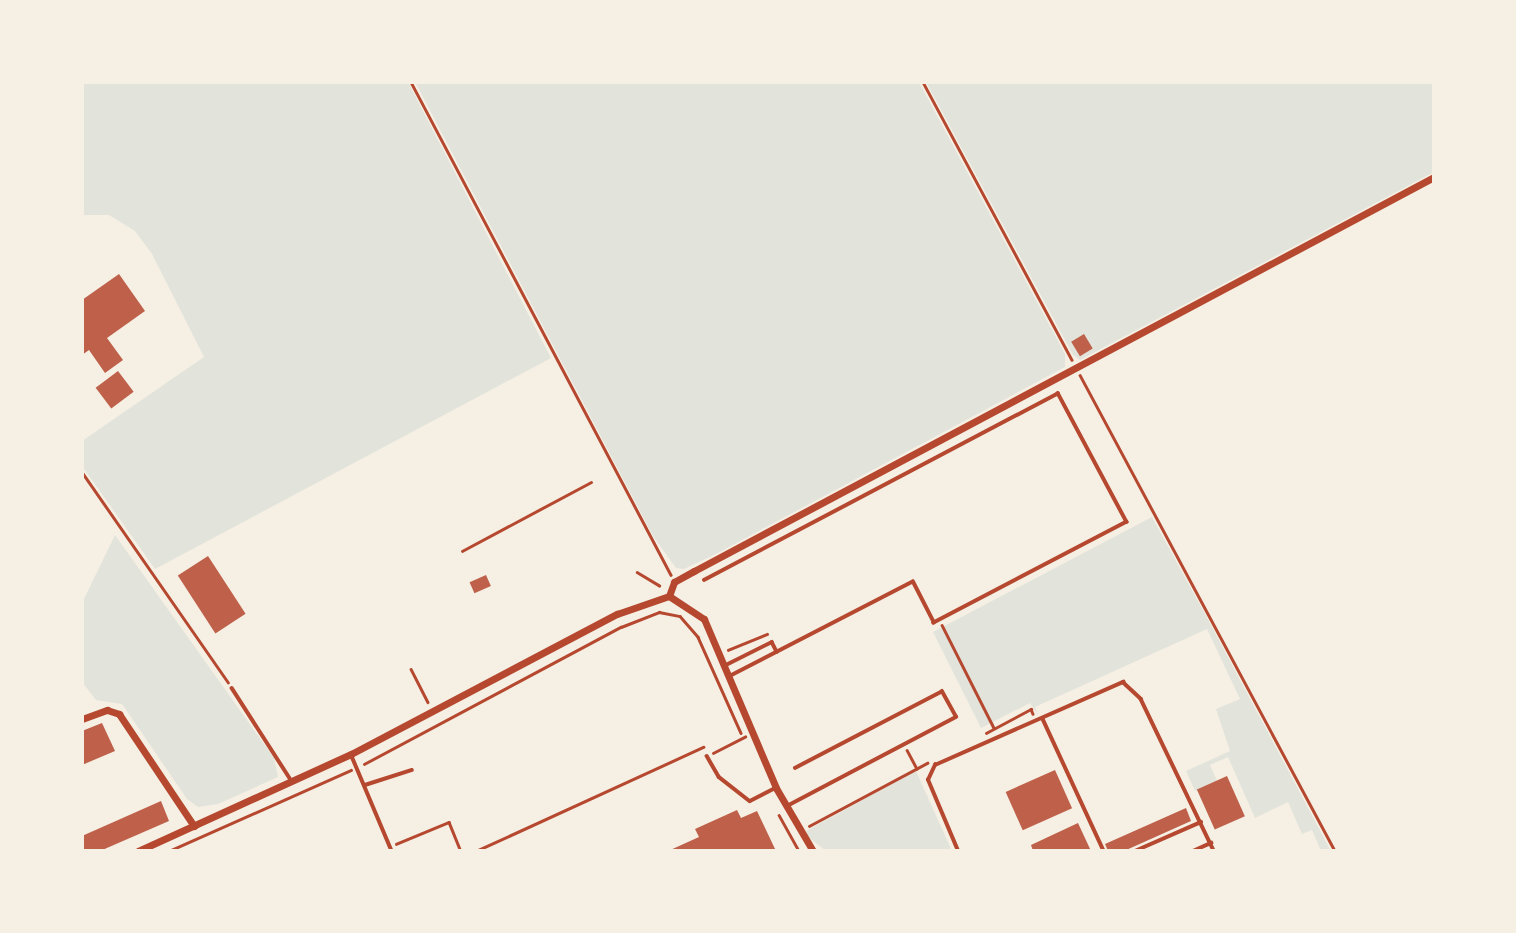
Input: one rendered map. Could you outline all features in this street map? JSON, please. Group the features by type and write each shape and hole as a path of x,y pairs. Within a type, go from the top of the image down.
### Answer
{"street":[{"path":"669,596 674,582 1434,177"},
{"path":"669,596 704,619 731,676 776,788 782,810 813,851"},
{"path":"138,851 351,754 617,614 669,596"},
{"path":"82,719 107,710 120,714 194,826"}],"lane":[{"path":"704,580 1058,393 1127,522 934,623 913,582 731,676"},
{"path":"726,664 772,642 777,652"},
{"path":"958,851 928,774 935,765 1123,682 1141,699 1214,851"},
{"path":"232,688 291,781"},
{"path":"782,810 956,717 942,692 796,768"},
{"path":"1042,719 1104,851"},
{"path":"351,754 391,848"},
{"path":"707,756 719,777 750,801 776,788"},
{"path":"365,785 412,770"},
{"path":"1135,851 1201,822"},
{"path":"1194,851 1211,843"}],"path":[{"path":"411,82 674,582"},
{"path":"923,82 1335,851"},
{"path":"82,472 232,688"},
{"path":"462,551 591,482"},
{"path":"637,572 659,585"},
{"path":"169,851 357,767 621,627 669,612 688,623 698,637 748,748"},
{"path":"940,620 994,728"},
{"path":"727,650 767,634"},
{"path":"411,668 428,702"},
{"path":"983,734 1031,709 1037,722"},
{"path":"437,720 440,725"},
{"path":"707,756 753,733"},
{"path":"904,745 917,769"},
{"path":"476,851 703,747"},
{"path":"803,829 939,757"},
{"path":"782,810 799,851"},
{"path":"391,848 449,822 461,851"}],"shaded area":[{"path":"82,82 408,82 551,358 155,569 82,466 82,441 204,357 152,254 135,231 109,215 82,215"},
{"path":"415,82 919,82 1065,354 1065,367 716,554 684,569 676,568 653,536"},
{"path":"926,82 1434,82 1434,172 1080,360 1073,355"},
{"path":"1152,517 1331,851 1321,851 1312,830 1302,834 1288,802 1255,818 1228,757 1210,765 1217,781 1195,791 1186,771 1230,751 1216,709 1240,699 1207,629 1035,707 1038,715 1030,703 981,728 933,632"},
{"path":"115,535 274,758 278,777 218,804 198,807 187,799 122,704 96,700 82,682 82,603"},
{"path":"916,771 952,851 826,851 807,836 806,831"}],"building":[{"path":"119,274 145,311 107,338 123,360 105,373 89,350 82,355 82,300"},
{"path":"1084,334 1093,349 1080,356 1071,342"},
{"path":"118,371 134,392 111,409 96,388"},
{"path":"208,556 246,614 215,633 178,576"},
{"path":"486,575 491,586 474,593 470,582"},
{"path":"102,723 115,751 82,765 82,731"},
{"path":"1055,770 1072,808 1023,830 1006,792"},
{"path":"1227,776 1245,816 1215,830 1197,789"},
{"path":"161,801 169,821 100,851 82,851 82,836"},
{"path":"1186,808 1191,821 1124,851 1108,851 1105,844"},
{"path":"737,810 741,818 757,811 776,851 668,851 699,837 695,829"},
{"path":"1078,823 1091,851 1033,851 1031,845"}]}
